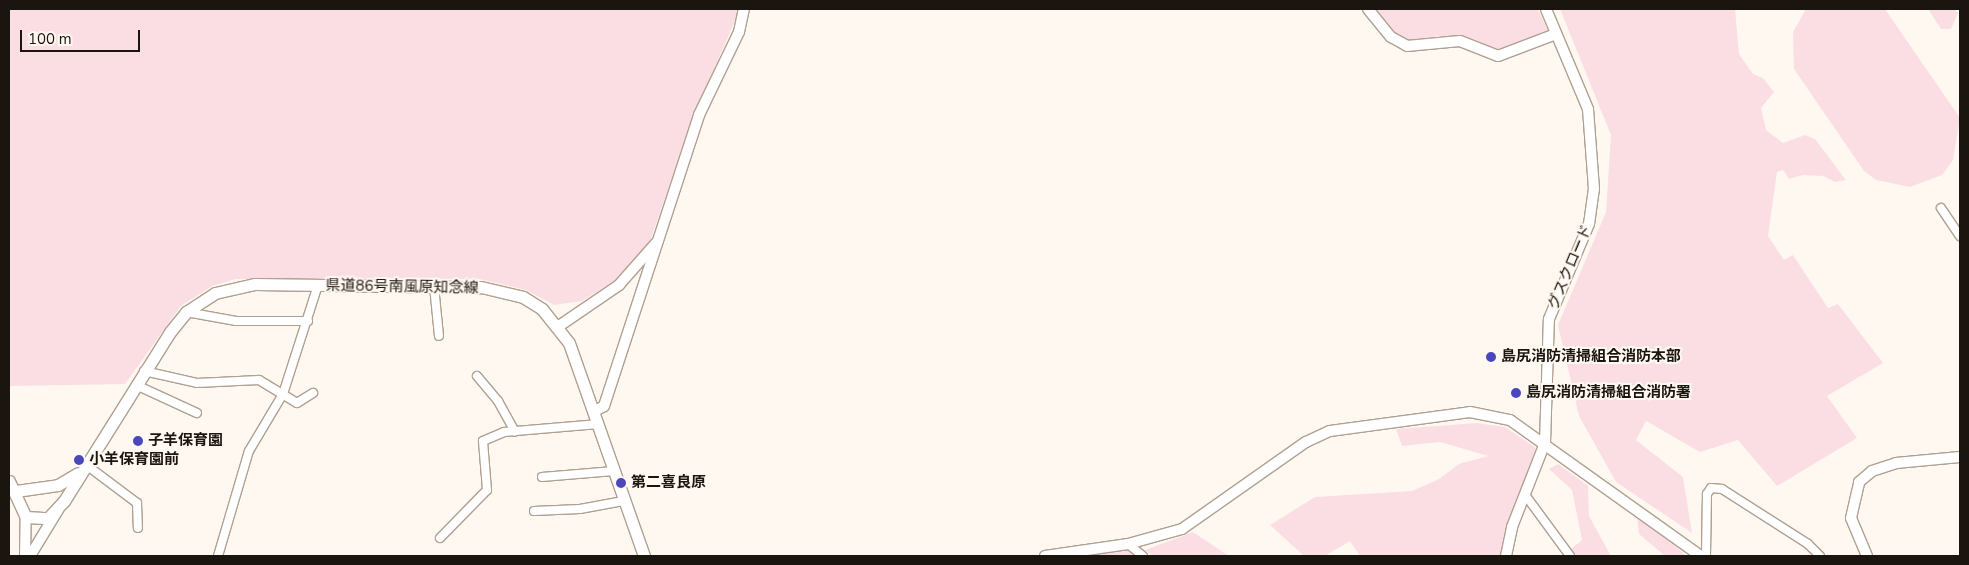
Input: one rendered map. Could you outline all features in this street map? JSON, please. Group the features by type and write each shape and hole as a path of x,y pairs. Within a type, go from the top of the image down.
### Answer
{"main road":[{"name":"県道86号南風原知念線","path":"26,517 45,519 64,501 144,371 186,312 207,297 238,286 434,286 505,290 542,309 559,326 599,424 623,500 644,556"},
{"name":"県道86号南風原知念線","path":"16,490 58,485 83,468"},
{"path":"9,481 16,490 26,517"}],"street":[{"path":"594,411 604,406 699,115 739,32 744,9"},
{"path":"1368,9 1391,37 1407,46 1460,41 1498,56 1556,34"},
{"name":"グスクロード","path":"1506,556 1512,527 1526,496 1545,443 1549,319 1589,224 1594,189 1588,110 1546,9"},
{"path":"1941,208 1960,236"},
{"path":"559,326 619,284 658,241"},
{"path":"218,556 249,451 282,394 308,321 318,285"},
{"path":"434,286 439,336"},
{"path":"186,312 236,321 308,321"},
{"path":"144,371 198,383 244,377 297,403 313,393"},
{"path":"477,376 498,401 514,432"},
{"path":"136,385 197,413"},
{"path":"1045,556 1128,544 1182,529 1306,442 1330,431 1470,412 1510,420 1545,443 1701,556"},
{"path":"440,538 487,490 483,441 514,432 599,424"},
{"path":"1867,556 1851,518 1858,482 1872,471 1896,463 1960,456"},
{"path":"83,468 137,503 138,528"},
{"path":"542,477 614,471"},
{"path":"1706,556 1707,494 1711,488 1722,489 1808,544 1820,556"},
{"path":"1526,496 1570,556"},
{"path":"534,511 580,510 623,500"},
{"path":"30,556 64,501"},
{"path":"25,556 26,517"},
{"path":"1128,544 1143,556"}],"shaded area":[{"path":"9,9 740,9 692,120 648,247 614,281 582,301 554,305 526,290 479,279 236,279 212,286 181,306 125,384 9,386"},
{"path":"1374,9 1538,9 1549,33 1498,52 1474,39 1439,36 1402,43"},
{"path":"1560,9 1735,9 1739,54 1753,74 1763,78 1774,92 1761,108 1766,130 1783,143 1805,135 1815,139 1846,180 1835,182 1823,176 1803,175 1789,179 1783,170 1777,172 1768,236 1784,260 1793,255 1828,308 1838,304 1883,363 1827,396 1857,438 1777,486 1738,440 1700,452 1646,421 1636,440 1683,477 1692,533 1616,482 1579,416 1558,325 1606,212 1611,135"},
{"path":"1806,9 1885,9 1960,118 1953,160 1942,175 1910,187 1876,180 1864,171 1794,69 1793,32"},
{"path":"1928,9 1954,9 1958,13 1951,29 1941,29"},
{"path":"1477,423 1505,427 1536,448 1504,534 1502,556 1360,556 1350,541 1325,556 1304,556 1270,525 1315,497 1412,491 1439,479 1459,464 1488,456 1440,442 1402,446 1396,429"},
{"path":"1558,464 1588,486 1589,516 1611,556 1575,556 1571,549 1582,540 1572,490 1549,469"},
{"path":"1637,517 1686,556 1665,556 1639,534"},
{"path":"1193,532 1229,556 1153,556 1145,550"},
{"path":"1127,549 1136,556 1084,556"}],"place":[{"name":"島尻消防清掃組合消防本部","path":"1491,357"},
{"name":"島尻消防清掃組合消防署","path":"1516,393"},
{"name":"子羊保育園","path":"138,441"},
{"name":"小羊保育園前","path":"79,460"},
{"name":"第二喜良原","path":"621,483"}]}
